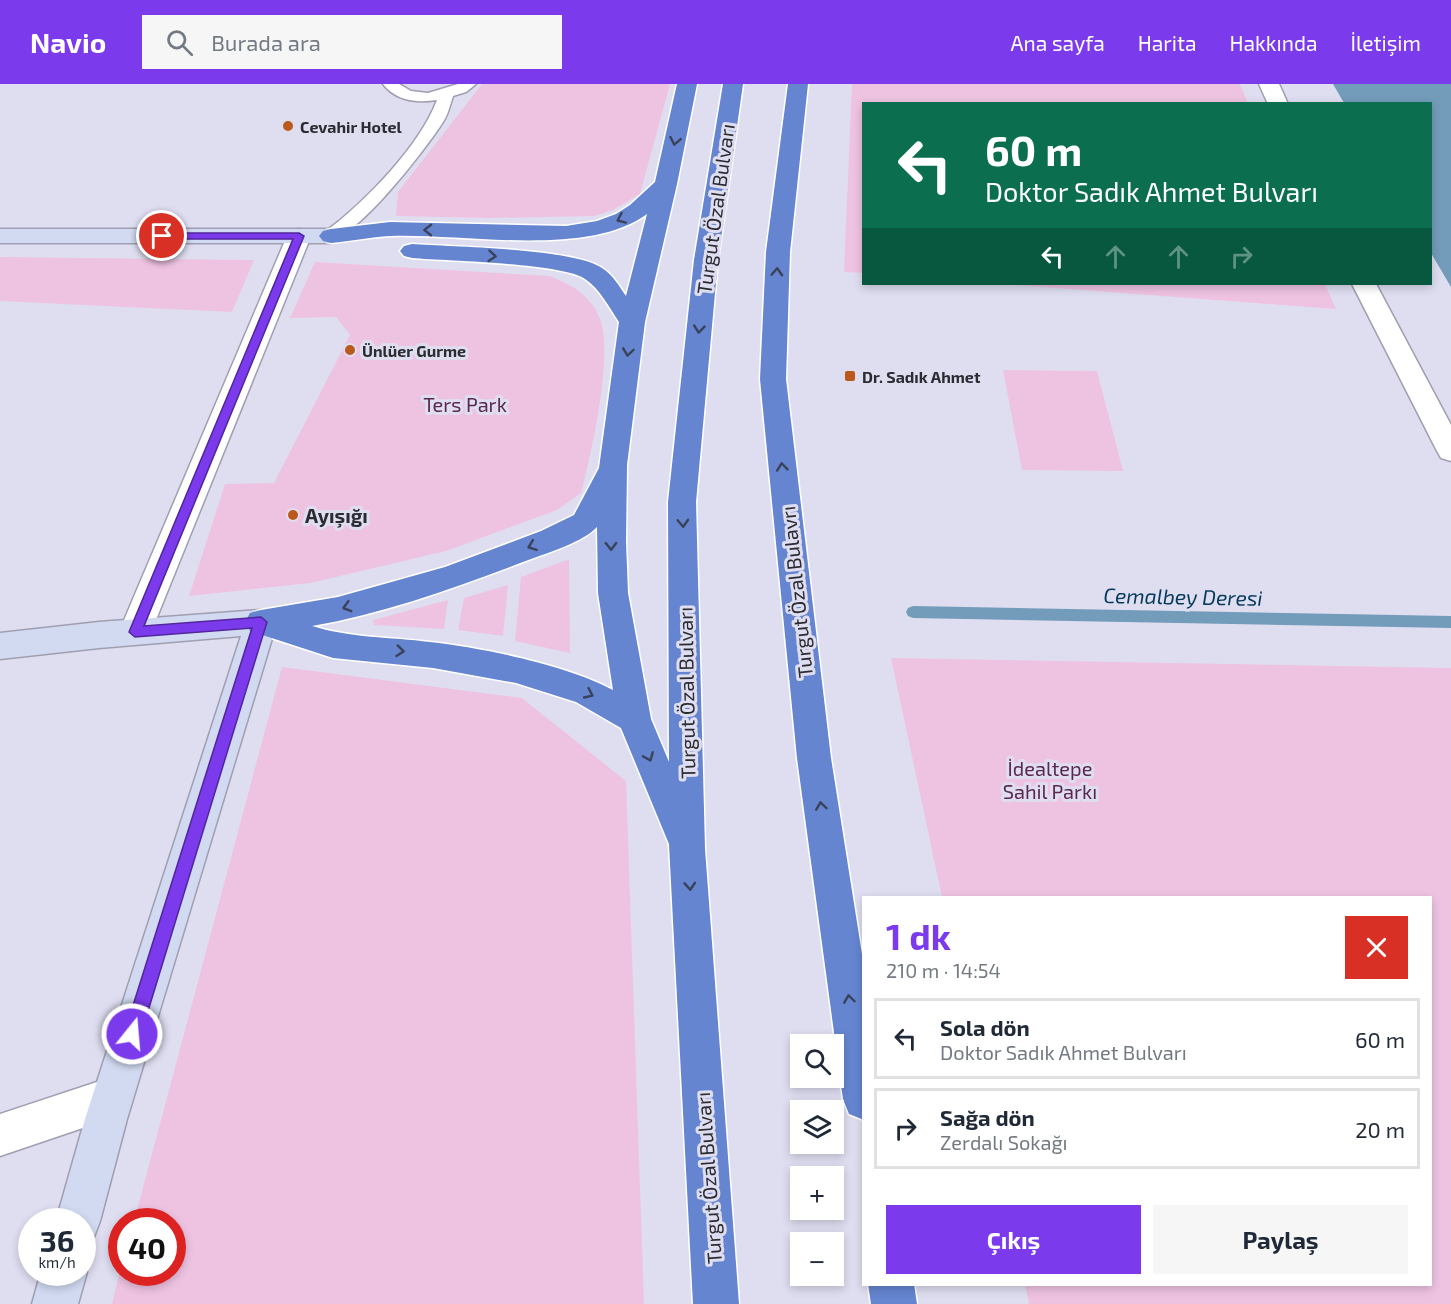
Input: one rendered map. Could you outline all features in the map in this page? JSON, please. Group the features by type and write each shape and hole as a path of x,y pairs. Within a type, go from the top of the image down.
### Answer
{"highway":[{"path":"687,84 666,184 632,322 613,465 613,593 634,719 687,849"},
{"name":"Turgut Özal Bulvarı","path":"716,1304 687,849 682,502 706,260 733,84"},
{"name":"Turgut Özal Bulavrı","path":"798,84 778,252 773,379 814,758 862,1085"},
{"path":"331,236 390,229 566,233 602,227 624,219 638,210 666,184"},
{"path":"331,236 401,250 558,262 591,273 604,282 632,322"},
{"path":"261,622 338,609 452,577 552,539 585,522 613,465"},
{"path":"261,622 333,645 433,655 516,670 587,692 634,719"},
{"path":"891,1286 894,1304"}],"street":[{"path":"1269,84 1277,102"},
{"path":"0,236 331,236"},
{"path":"135,632 299,236"},
{"path":"1365,285 1451,451"},
{"path":"0,646 261,622 112,1098 82,1208"},
{"path":"0,1135 112,1098"},
{"path":"55,1304 60,1286"}],"lane":[{"path":"390,84 403,93 416,96 446,94 469,84"},
{"path":"331,236 359,215 400,168 437,120 446,94"}],"green space":[{"path":"482,84 670,84 640,194 613,210 594,216 490,218 396,216 398,192"},
{"path":"852,84 1240,84 1248,102 862,102 862,273 844,272"},
{"path":"0,257 254,260 232,312 0,301"},
{"name":"Ters Park","path":"315,262 549,276 565,283 586,297 600,319 604,335 604,356 600,405 581,493 557,510 446,551 310,583 189,596 225,484 274,483 350,335 336,317 290,318"},
{"path":"1015,285 1325,285 1336,309"},
{"path":"1003,370 1097,371 1123,471 1022,470"},
{"path":"569,559 570,653 515,641 521,577"},
{"path":"508,585 503,636 458,630 464,598"},
{"path":"448,600 444,629 374,625 373,620"},
{"name":"İdealtepe Sahil Parkı","path":"891,658 1451,668 1451,1304 1029,1304 1025,1286 1432,1286 1432,896 942,896"},
{"path":"282,667 522,698 626,781 644,1304 112,1304 116,1286 186,1286 186,1208 137,1208"}],"water":[{"path":"1333,84 1451,84 1451,287 1432,255 1432,102 1343,102"}],"waterway":[{"name":"Cemalbey Deresi","path":"913,612 1451,622"}],"place":[{"name":"Cevahir Hotel","path":"288,126"},
{"name":"Ünlüer Gurme","path":"350,350"},
{"name":"Dr. Sadık Ahmet","path":"850,376"},
{"name":"Ayışığı","path":"293,515"}],"route":[{"path":"132,1034 261,622 135,632 299,236 162,236"}]}
